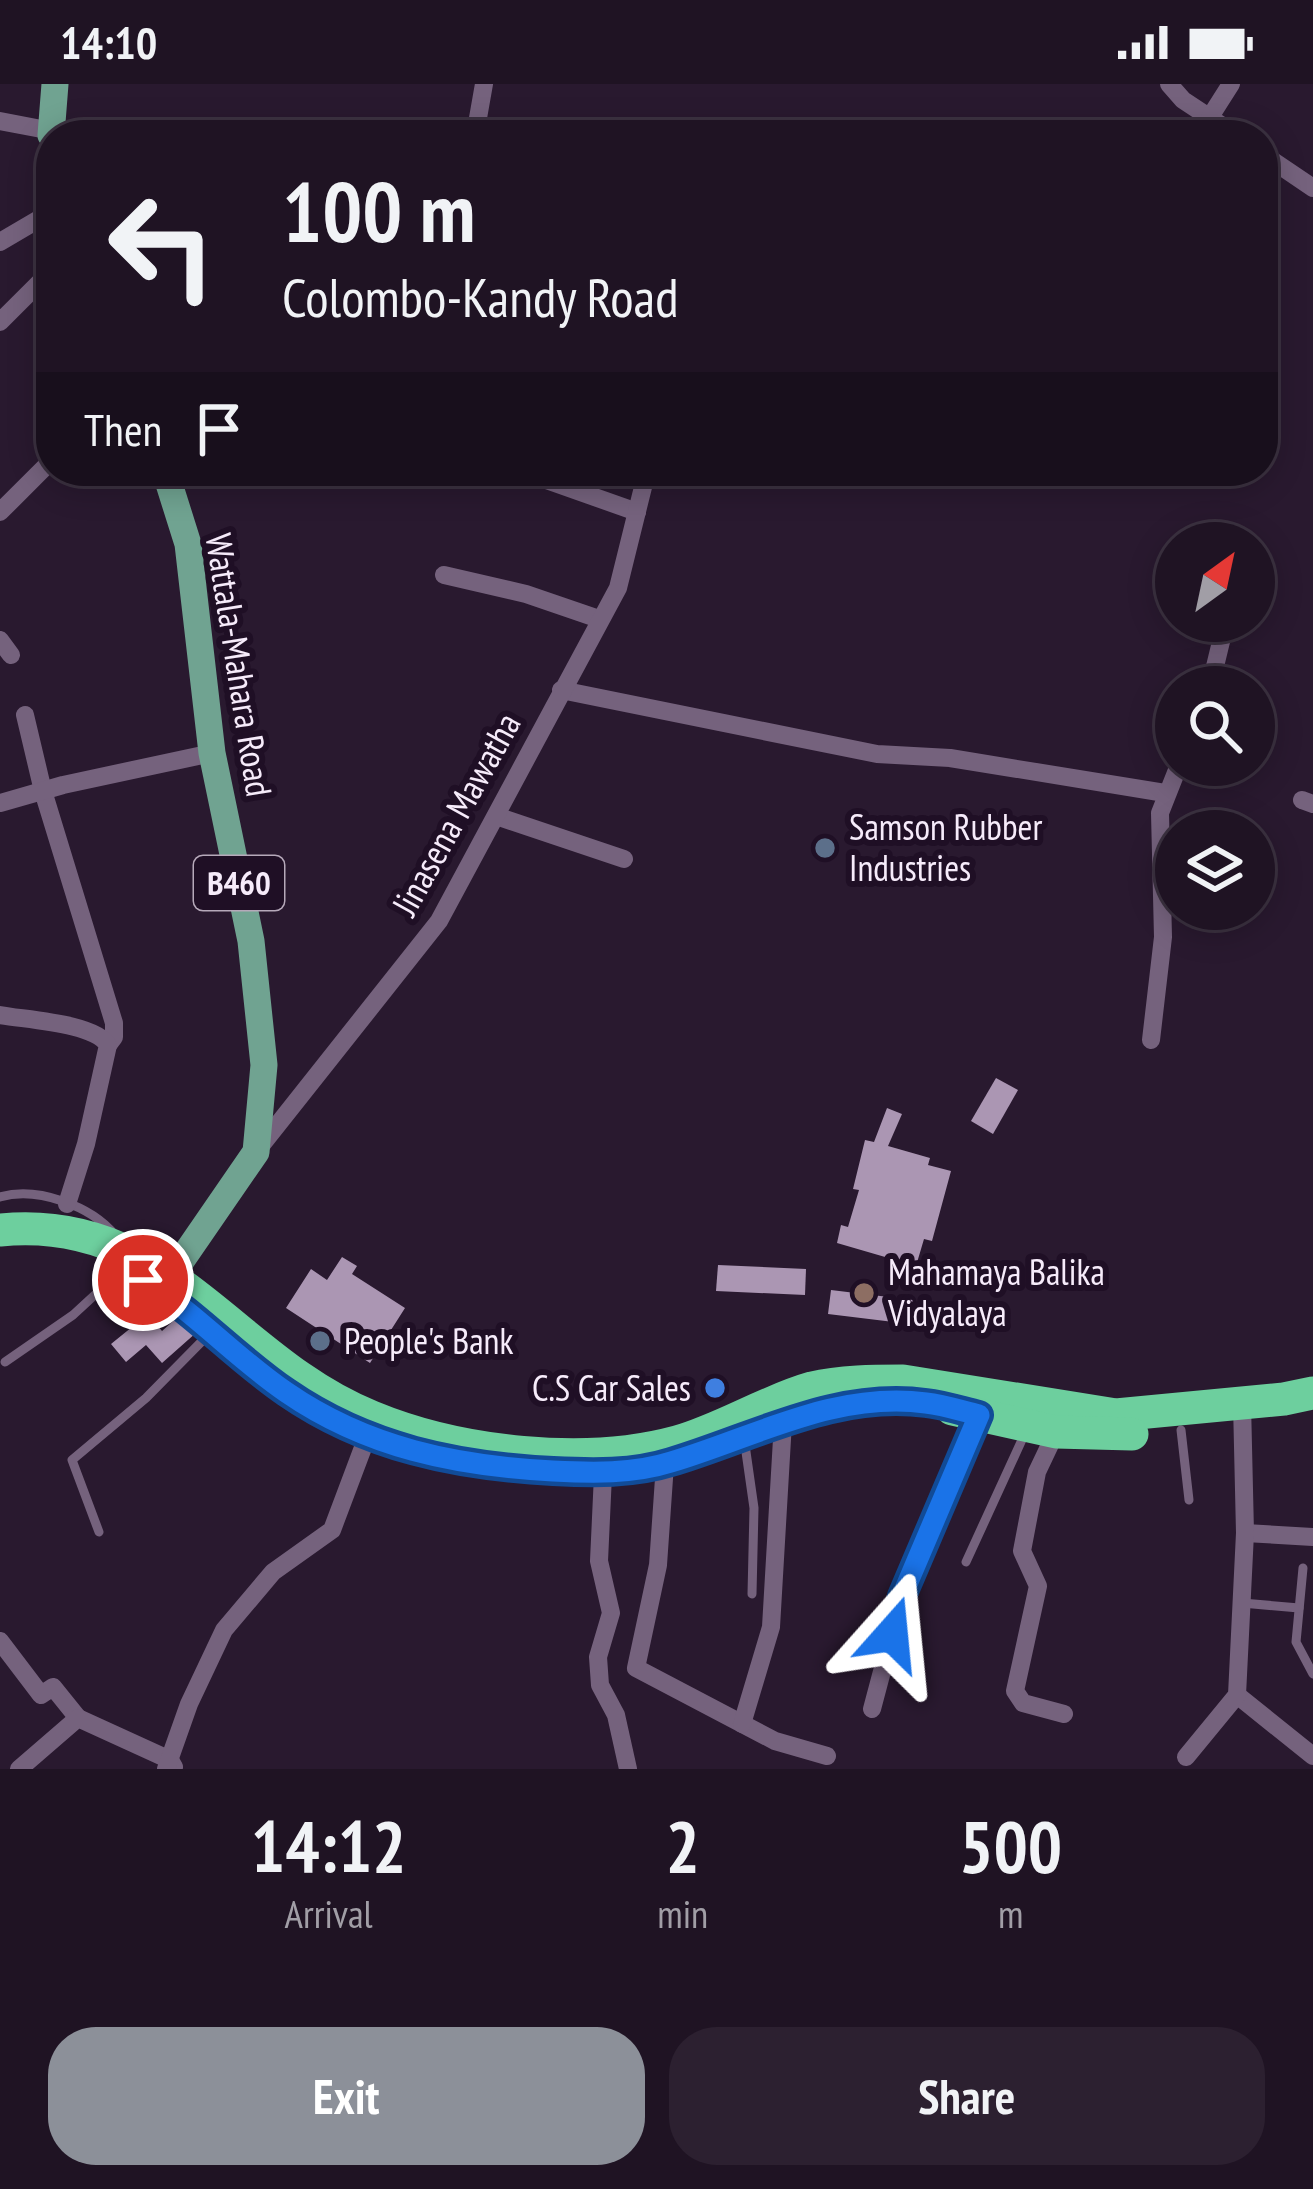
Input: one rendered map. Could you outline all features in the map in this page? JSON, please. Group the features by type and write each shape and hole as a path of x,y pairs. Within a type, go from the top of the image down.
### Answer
{"highway":[{"path":"0,1230 56,1229 172,1274 290,1372 372,1418 432,1437 499,1450 603,1463 676,1442 813,1388 876,1381 903,1381 1116,1415 1313,1416"},
{"path":"0,1251 124,1259 290,1395 367,1437 431,1457 493,1468 665,1464 783,1422 839,1406 875,1402 926,1403 1042,1429 1120,1435 1181,1430 1313,1393"}],"main road":[{"path":"52,120 55,84"},
{"name":"Wattala-Mahara Road","path":"170,486 188,544 212,754 251,941 264,1065 256,1152 172,1274"}],"street":[{"path":"478,120 484,84"},
{"path":"1169,84 1183,100 1214,120"},
{"path":"1210,117 1231,84"},
{"path":"0,121 36,134"},
{"path":"1278,164 1313,188"},
{"path":"0,242 36,221"},
{"path":"0,322 36,286"},
{"path":"0,512 36,476"},
{"path":"564,486 638,512"},
{"name":"Jinasena Mawatha","path":"256,1152 439,921 618,588 643,486"},
{"path":"444,575 526,594 599,619"},
{"path":"561,690 878,754 950,758 1165,793"},
{"path":"25,715 114,1023 67,1204"},
{"path":"0,803 212,754"},
{"path":"1151,1040 1163,937 1160,813 1168,786"},
{"path":"496,816 624,859"},
{"path":"0,1016 87,1030 102,1036 108,1045"},
{"path":"1186,1757 1237,1695 1245,1533 1242,1414"},
{"path":"872,1709 902,1596 979,1415"},
{"path":"742,1724 771,1627 783,1422"},
{"path":"1042,1429 1022,1551 1038,1586 1015,1691 1023,1703 1064,1714"},
{"path":"0,1641 41,1695 53,1687 78,1718 171,1766 189,1704 224,1630 273,1572 332,1530 367,1437"},
{"path":"603,1463 599,1561 611,1613 598,1657 600,1685 616,1715 628,1769"},
{"path":"665,1464 658,1565 636,1668 776,1741 827,1756"},
{"path":"1245,1533 1313,1538"},
{"path":"1237,1695 1312,1754"},
{"path":"19,1769 78,1718"}],"lane":[{"path":"0,1197 23,1193 67,1204 109,1227 124,1259 73,1315 5,1362"},
{"path":"99,1532 72,1460 146,1398 212,1331"},
{"path":"965,1562 1042,1429"},
{"path":"1181,1430 1189,1500"},
{"path":"744,1438 754,1508 752,1594"},
{"path":"1303,1568 1296,1642 1313,1674"},
{"path":"1242,1604 1299,1608"}],"building":[{"path":"996,1078 1018,1090 993,1134 971,1121"},
{"path":"887,1108 902,1114 888,1146 930,1158 928,1165 951,1171 932,1241 924,1239 916,1266 837,1243 841,1225 848,1227 859,1190 853,1189 865,1140 874,1142"},
{"path":"342,1257 357,1266 352,1274 405,1308 370,1363 286,1308 311,1269 327,1280"},
{"path":"718,1265 806,1269 805,1295 716,1291"},
{"path":"831,1290 913,1300 910,1324 828,1314"},
{"path":"148,1314 162,1331 181,1314 197,1332 162,1363 146,1345 126,1362 111,1344"}],"place":[{"name":"Samson Rubber Industries","path":"825,848"},
{"name":"Mahamaya Balika Vidyalaya","path":"864,1293"},
{"name":"People's Bank","path":"320,1341"},
{"name":"C.S Car Sales","path":"715,1388"}],"route":[{"path":"143,1280 177,1302 264,1376 318,1412 367,1437 459,1463 602,1474 665,1464 839,1406 926,1403 979,1415 902,1596 892,1634"}]}
